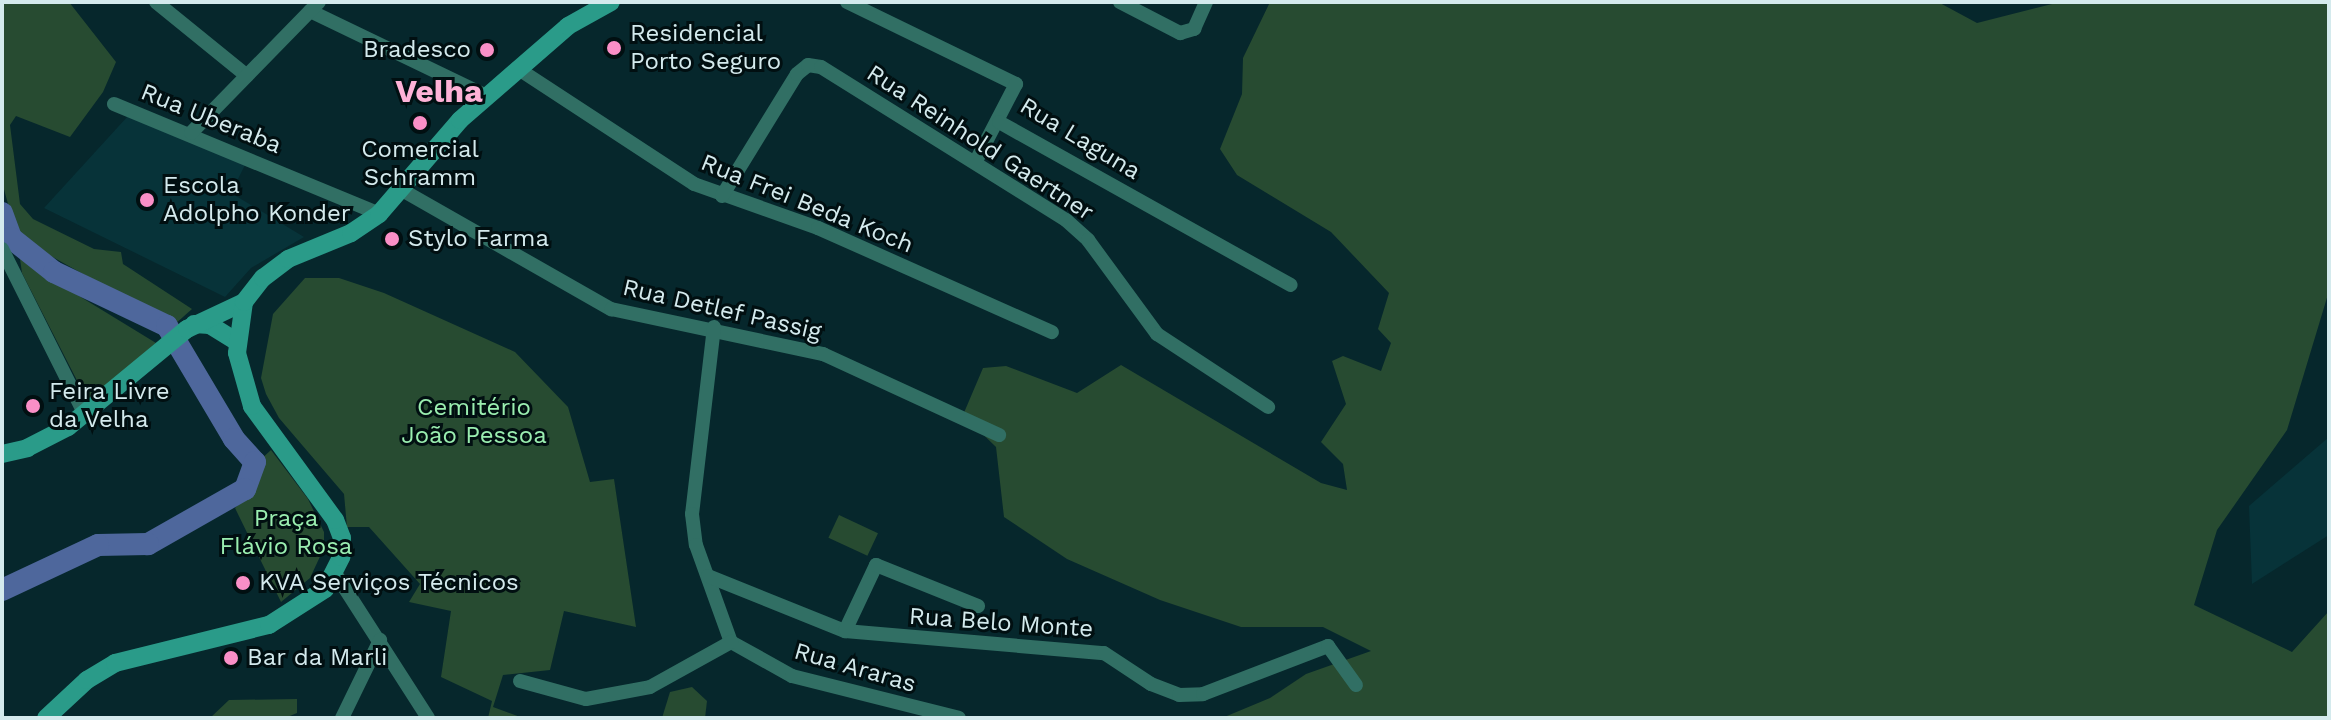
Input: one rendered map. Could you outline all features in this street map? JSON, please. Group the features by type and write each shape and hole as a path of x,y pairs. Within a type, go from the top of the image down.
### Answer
{"main road":[{"path":"2,454 27,448 85,415 157,353 220,322 263,278 288,259 351,233 379,214 402,190 433,147 517,68 568,26 611,2"},
{"path":"46,718 87,680 115,663 269,625 308,604 335,573 342,538 335,520 252,406 220,322"}],"street":[{"path":"156,2 247,76"},
{"name":"Rua Laguna","path":"847,2 1016,84 999,122 1291,285"},
{"path":"1120,2 1166,29 1180,33 1194,29 1206,2"},
{"path":"191,133 315,6 487,96"},
{"name":"Rua Reinhold Gaertner","path":"722,196 797,74 808,65 821,67 976,161 1088,240 1157,334 1268,407"},
{"name":"Rua Frei Beda Koch","path":"517,68 694,184 818,228 1052,332"},
{"name":"Rua Uberaba","path":"114,104 191,133 379,214"},
{"path":"976,161 999,122"},
{"name":"Rua Detlef Passig","path":"402,190 611,309 714,327 823,354 999,435"},
{"path":"2,249 85,415"},
{"path":"520,681 586,699 650,687 731,642 708,576 692,514 714,327"},
{"path":"845,631 876,565 978,606"},
{"path":"335,573 428,718"},
{"name":"Rua Belo Monte","path":"708,576 845,631 1104,653 1151,684 1179,695 1203,694 1328,646 1356,685"},
{"path":"342,718 380,640"},
{"name":"Rua Araras","path":"731,642 792,676 959,718"}],"shaded area":[{"name":"Escola Adolpho Konder","path":"128,116 245,165 231,193 304,237 251,268 225,297 44,208"},
{"path":"2329,437 2329,535 2252,584 2249,506"}],"green space":[{"path":"2,2 69,2 116,62 103,92 70,137 16,116 10,125 20,204 33,219 94,249 121,252 123,264 192,309 174,325 17,237 2,182"},
{"path":"1270,2 1938,2 1977,23 2060,2 2329,2 2329,291 2287,430 2217,530 2194,605 2292,652 2329,611 2329,718 1222,718 1270,698 1306,674 1371,651 1323,627 1241,627 1160,600 1067,559 1004,517 996,447 963,415 983,368 1006,366 1077,393 1121,365 1321,483 1347,490 1343,464 1321,442 1346,404 1332,361 1343,356 1381,371 1391,343 1378,329 1389,293 1331,232 1237,175 1220,149 1242,94 1243,58"},
{"path":"19,252 66,288 156,343 88,402 22,273"},
{"name":"Cemitério João Pessoa","path":"305,278 339,278 384,293 515,352 568,407 590,482 614,479 636,627 564,611 550,670 503,675 493,707 523,718 488,718 492,701 441,677 451,611 409,602 420,584 369,527 347,527 344,494 279,418 266,394 261,378 273,314"},
{"name":"Praça Flávio Rosa","path":"271,450 308,499 324,532 324,548 310,578 281,602 235,508 255,487 259,461"},
{"path":"839,515 878,533 867,556 828,538"},
{"path":"692,687 707,701 705,718 662,718 670,692"},
{"path":"297,699 297,713 285,718 210,718 229,700"}],"waterway":[{"path":"2,213 11,238 54,272 167,326 234,439 255,462 245,489 148,544 98,545 2,590"}],"place":[{"name":"Residencial Porto Seguro","path":"614,48"},
{"name":"Bradesco","path":"487,50"},
{"name":"Comercial Schramm","path":"420,123"},
{"name":"Escola Adolpho Konder","path":"147,200"},
{"name":"Stylo Farma","path":"392,239"},
{"name":"Feira Livre da Velha","path":"33,406"},
{"name":"KVA Serviços Técnicos","path":"243,583"},
{"name":"Bar da Marli","path":"231,658"}],"district":[{"name":"Velha","path":"439,91"}]}
